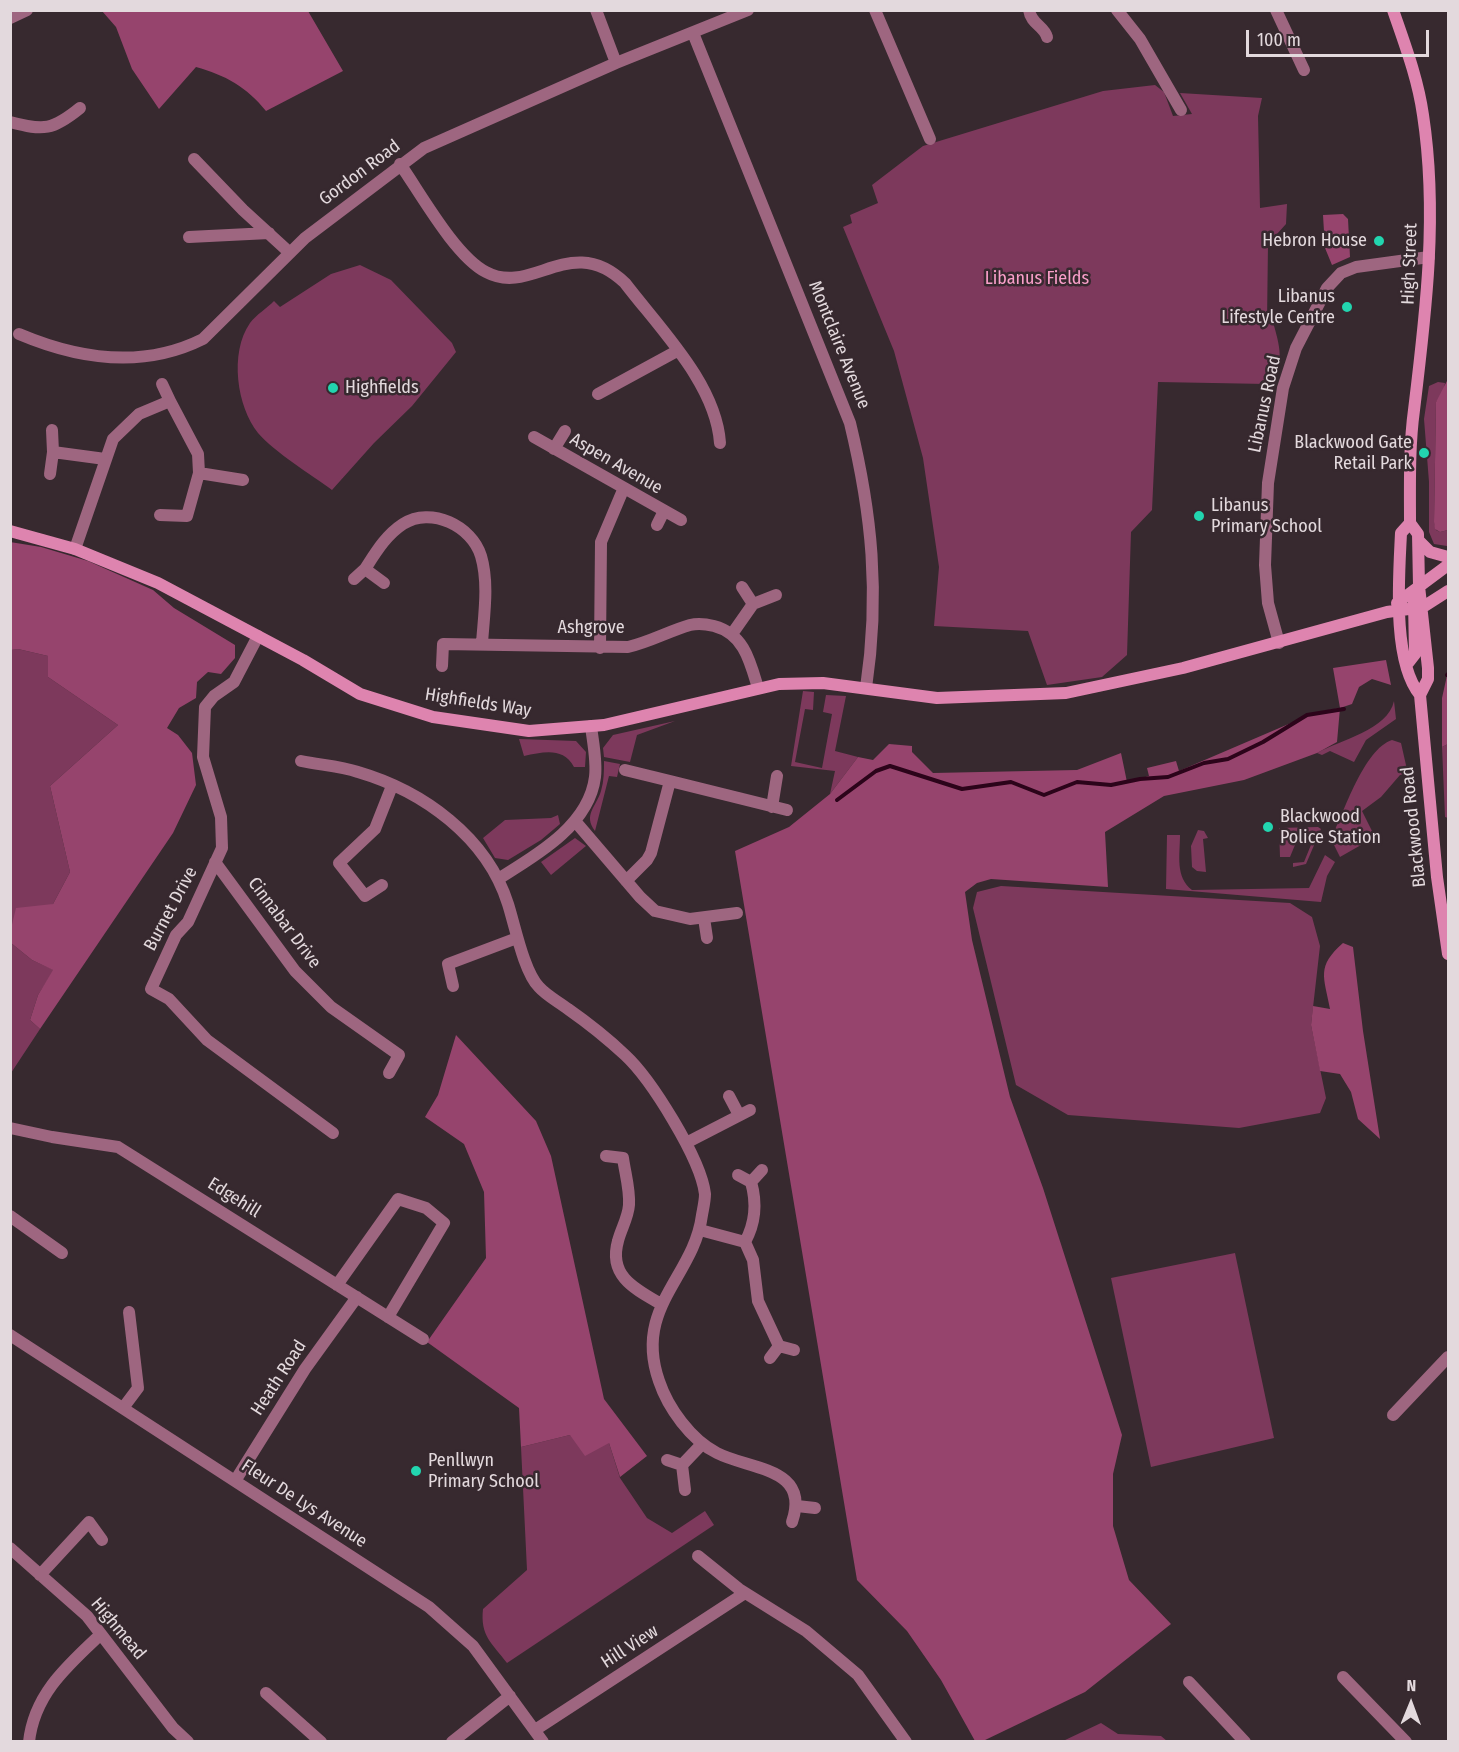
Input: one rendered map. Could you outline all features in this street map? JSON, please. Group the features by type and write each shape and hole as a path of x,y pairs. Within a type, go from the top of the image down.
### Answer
{"main road":[{"name":"High Street","path":"1393,10 1413,68 1423,112 1428,165 1427,309 1414,411 1410,523 1418,534 1419,541 1419,599"},
{"name":"High Street","path":"1395,607 1401,533 1410,523"},
{"name":"Highfields Way","path":"10,531 75,549 158,583 360,694 433,717 529,731 591,726 658,714 758,688 801,682 937,698 1027,697 1108,686 1279,643"},
{"path":"1419,541 1431,552 1449,556"},
{"path":"1395,607 1419,599 1449,565"},
{"path":"1279,643 1449,591"},
{"path":"1408,663 1415,654 1419,599"},
{"name":"Blackwood Road","path":"1419,599 1428,679 1420,694 1437,877 1449,954"},
{"name":"Blackwood Road","path":"1395,607 1402,654 1408,663 1410,682 1420,694"}],"street":[{"path":"10,18 27,10"},
{"path":"596,10 616,63"},
{"path":"711,10 717,24"},
{"name":"Gordon Road","path":"19,334 47,346 92,357 145,356 184,349 203,339 305,238 400,164 442,138 616,63 748,10"},
{"path":"876,10 930,140"},
{"path":"1029,10 1033,22 1045,32 1047,37"},
{"path":"1117,10 1140,39 1181,111"},
{"path":"1276,10 1304,70"},
{"name":"Montclaire Avenue","path":"693,33 850,423 865,483 874,565 872,644 866,688"},
{"path":"10,122 47,127 61,124 80,108"},
{"path":"194,159 243,210 290,253"},
{"path":"400,164 462,252 488,273 506,277 525,276 568,262 598,264 612,271 625,283 703,385 716,415 720,443"},
{"path":"189,237 269,233"},
{"name":"Libanus Road","path":"1279,643 1271,618 1265,565 1268,493 1283,388 1296,348 1327,288 1341,273 1356,267 1429,256"},
{"path":"598,394 677,351"},
{"path":"160,515 187,516 199,473 198,454 162,384"},
{"path":"75,549 113,439 139,414 170,401"},
{"path":"50,474 53,452 52,430"},
{"path":"554,448 565,431"},
{"name":"Aspen Avenue","path":"534,437 623,490 681,520"},
{"path":"53,452 105,459"},
{"path":"199,473 243,480"},
{"path":"600,648 601,542 623,490"},
{"path":"657,525 664,511"},
{"path":"354,579 365,569 380,545 405,522 420,518 436,518 463,529 474,541 484,567 482,643"},
{"path":"365,569 384,583"},
{"path":"742,587 753,604"},
{"path":"758,688 747,654 732,634 753,604 776,595"},
{"name":"Ashgrove","path":"442,666 443,644 628,647 649,642 697,624 718,627 732,634"},
{"name":"Burnet Drive","path":"258,636 234,682 214,696 205,707 204,757 221,817 222,848 188,922 176,935 151,989 169,999 207,1040 333,1133"},
{"path":"498,879 548,847 574,821 593,788 595,760 591,726"},
{"path":"301,761 358,772 420,797 447,816 483,855 498,879 517,938 537,986 627,1057 659,1098 686,1143 705,1195 700,1230 661,1304 653,1338 658,1378 666,1400 702,1444 736,1461 775,1472 789,1486 796,1497 797,1506 792,1522"},
{"path":"625,770 787,810"},
{"path":"772,807 777,776"},
{"path":"626,881 648,860 670,781"},
{"path":"382,885 365,896 339,863 375,829 392,786"},
{"path":"574,821 626,881 656,911 690,919 737,913"},
{"name":"Cinnabar Drive","path":"215,862 295,971 331,1007 399,1055 389,1073"},
{"path":"704,918 707,938"},
{"path":"453,986 448,964 517,938"},
{"path":"686,1143 744,1113 729,1096"},
{"name":"Edgehill","path":"10,1128 118,1147 423,1339"},
{"path":"606,1156 623,1158 628,1186 629,1205 616,1254 619,1273 631,1287 661,1304"},
{"path":"762,1170 751,1182 755,1220 745,1242 753,1260 758,1301 779,1346"},
{"path":"738,1175 751,1182"},
{"path":"337,1285 398,1199 426,1208 444,1223 388,1317"},
{"path":"10,1216 62,1253"},
{"path":"700,1230 745,1242"},
{"name":"Heath Road","path":"235,1481 305,1369 357,1297"},
{"path":"123,1408 138,1388 129,1312"},
{"name":"Fleur De Lys Avenue","path":"10,1335 429,1607 473,1646 543,1742"},
{"path":"779,1346 794,1350"},
{"path":"770,1358 779,1346"},
{"path":"1393,1415 1449,1357"},
{"path":"682,1465 702,1444"},
{"path":"667,1460 682,1465"},
{"path":"682,1465 685,1490"},
{"path":"797,1506 815,1508"},
{"path":"40,1575 89,1522 102,1540"},
{"name":"Highmead","path":"10,1548 87,1616 173,1728 188,1742"},
{"path":"698,1556 745,1593 806,1631 858,1676 906,1742"},
{"name":"Hill View","path":"535,1731 745,1593"},
{"path":"29,1742 31,1726 41,1698 68,1664 100,1634"},
{"path":"1343,1677 1406,1742"},
{"path":"1189,1682 1245,1742"},
{"path":"266,1693 321,1742"},
{"path":"452,1742 510,1696"}],"green space":[{"name":"Libanus Fields","path":"1155,85 1164,92 1173,116 1192,114 1180,93 1262,98 1258,116 1260,208 1287,204 1286,224 1268,244 1267,322 1273,322 1279,347 1279,363 1267,384 1158,382 1152,510 1131,532 1127,655 1102,677 1047,685 1028,631 934,626 939,567 923,458 894,351 843,227 852,223 850,215 878,203 872,185 923,146 1103,91"},
{"name":"Highfields","path":"360,265 391,280 452,343 456,352 412,406 374,443 332,490 274,448 258,433 245,409 241,395 238,380 239,349 250,323 274,301 280,307 331,274"},
{"path":"1438,382 1445,383 1443,394 1436,402 1434,522 1436,530 1440,532 1448,530 1447,546 1434,544 1429,532 1429,482 1424,419 1429,386"},
{"path":"18,649 48,656 48,677 118,725 50,786 70,872 53,904 11,929 10,650"},
{"path":"803,691 814,692 813,710 805,709 795,762 822,768 832,714 823,712 826,695 846,696 835,751 858,757 830,794 835,771 791,766"},
{"path":"1394,701 1396,719 1366,740 1354,762 1330,751 1322,755 1317,753 1373,727 1383,720"},
{"path":"675,721 637,735 630,762 604,757 603,748 613,735"},
{"path":"519,739 576,741 586,752 585,767 574,767 564,756 552,752 524,756"},
{"path":"1392,740 1401,743 1408,774 1400,775 1381,797 1362,811 1375,837 1340,857 1331,839 1349,798 1372,755"},
{"path":"1448,744 1448,818 1445,817 1442,747"},
{"path":"604,761 620,764 617,777 609,776 595,831 590,816 602,787"},
{"path":"558,815 560,824 541,840 508,860 495,858 483,838 505,820 551,818"},
{"path":"1318,827 1321,829 1306,864 1293,867 1293,863 1304,862 1315,835 1302,828 1290,857 1280,857 1279,828"},
{"path":"1198,830 1204,831 1208,838 1203,839 1206,872 1197,871 1192,867 1191,846"},
{"path":"1167,835 1180,835 1181,872 1183,879 1192,890 1309,888 1325,855 1335,862 1327,876 1321,902 1166,889"},
{"path":"575,838 586,846 551,875 541,862"},
{"path":"1001,886 1290,903 1312,917 1320,946 1311,1025 1326,1098 1320,1113 1239,1128 1068,1115 1016,1085 973,908 977,892"},
{"path":"11,943 32,960 54,970 38,995 30,1020 40,1029 11,1073"},
{"path":"1235,1253 1274,1438 1151,1467 1111,1278"},
{"path":"570,1435 609,1443 620,1478 647,1518 672,1533 705,1511 714,1525 507,1663 485,1633 483,1609 527,1570 521,1447"},
{"path":"1101,1723 1118,1734 1161,1736 1167,1741 1063,1741"}],"shaded area":[{"path":"102,11 308,11 343,71 266,111 251,95 235,83 196,67 159,109 132,69 116,27"},
{"path":"1343,214 1348,219 1350,257 1332,265 1325,248 1323,215"},
{"path":"1448,379 1448,530 1440,532 1435,529 1434,522 1436,402"},
{"path":"10,542 41,547 88,561 153,590 174,608 235,645 235,658 221,674 208,672 197,682 196,698 179,708 167,728 178,735 192,753 196,785 173,833 40,1029 30,1020 38,995 53,970 32,960 11,943 11,929 16,908 53,904 70,872 50,786 118,725 48,677 48,656 18,649 11,650"},
{"path":"1386,660 1391,685 1372,679 1359,687 1352,704 1340,708 1333,668"},
{"path":"1448,671 1448,744 1442,747 1442,698"},
{"path":"1340,708 1337,742 1317,753 1244,780 1164,796 1105,832 1108,887 991,879 977,883 965,892 972,940 1010,1097 1043,1188 1122,1435 1113,1474 1113,1526 1129,1580 1171,1624 1085,1692 983,1741 975,1741 941,1680 907,1631 857,1580 735,851 789,827 830,794 858,757 873,760 889,744 912,746 912,752 933,773 1077,770 1121,753 1127,782 1149,776 1147,768 1176,761 1179,771 1298,720 1306,714"},
{"path":"1343,943 1353,947 1380,1139 1358,1119 1351,1092 1340,1074 1320,1071 1311,1025 1313,1006 1330,1009 1324,980 1325,966 1334,951"},
{"path":"456,1035 536,1121 551,1156 604,1399 647,1456 620,1477 609,1443 585,1456 570,1435 521,1447 519,1408 427,1342 486,1258 484,1192 464,1144 425,1117 438,1095"}],"waterway":[{"path":"837,800 876,771 890,766 962,789 1011,782 1044,795 1077,782 1111,785 1140,779 1168,777 1204,763 1228,759 1263,742 1307,715 1344,709"}],"place":[{"name":"Hebron House","path":"1379,241"},
{"name":"Libanus Lifestyle Centre","path":"1347,307"},
{"name":"Highfields","path":"333,388"},
{"name":"Blackwood Gate Retail Park","path":"1424,453"},
{"name":"Libanus Primary School","path":"1199,516"},
{"name":"Blackwood Police Station","path":"1268,827"},
{"name":"Penllwyn Primary School","path":"416,1471"}]}
